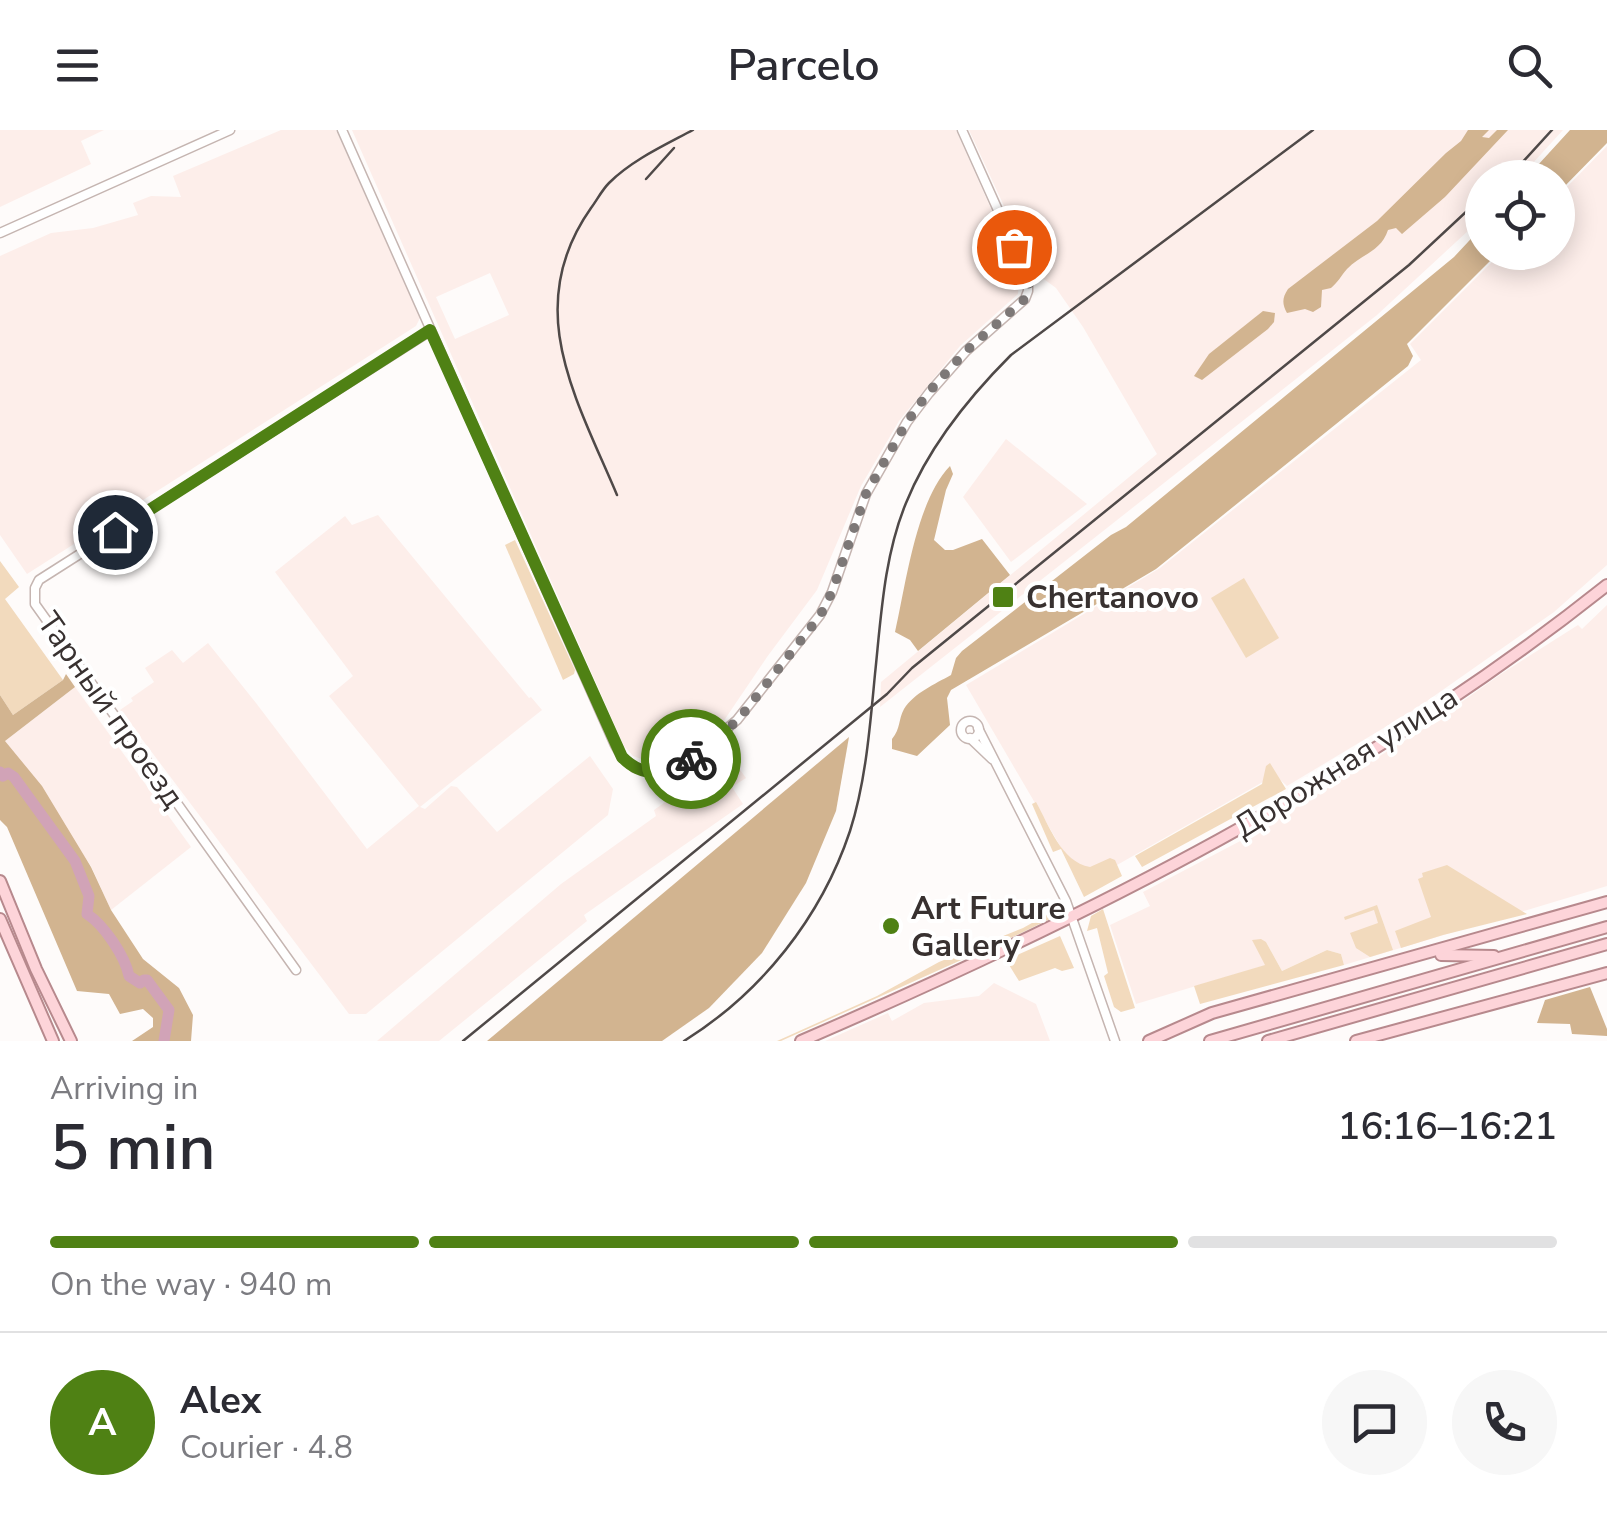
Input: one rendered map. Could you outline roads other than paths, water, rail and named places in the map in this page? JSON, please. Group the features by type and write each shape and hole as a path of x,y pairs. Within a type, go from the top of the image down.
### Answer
{"main road":[{"name":"Дорожная улица","path":"801,1041 1072,916 1244,826 1358,758 1490,671 1607,585"},
{"path":"0,881 36,970 72,1041"},
{"path":"1149,1041 1212,1013 1607,902"},
{"path":"0,919 53,1041"},
{"path":"1210,1041 1607,927"},
{"path":"1268,1041 1607,944"},
{"path":"1402,961 1447,954 1505,956"},
{"path":"1356,1041 1607,974"},
{"path":"1290,1041 1314,1028"}],"street":[{"path":"0,232 230,130"},
{"path":"342,130 615,745 635,768 659,772 674,770 738,720 820,616 866,494 907,422 966,351 1020,304 1028,291 1028,277 962,130"},
{"name":"Тарный проезд","path":"296,970 35,604 35,588 39,580 430,330"},
{"path":"998,764 962,735 963,724 973,722 978,728 998,764 1072,916 1115,1041"},
{"path":"970,738 978,728"}],"waterway":[{"path":"0,772 14,777 75,861 89,896 87,914 113,942 129,976 140,983 147,980 169,1010 164,1041"}],"railway":[{"path":"617,495 572,388 562,352 558,317 560,281 570,245 606,186 638,160 693,130"},
{"path":"684,1041 738,1000 785,951 823,894 838,863 864,773 888,565 906,503 938,442 1011,355 1313,130"},
{"path":"1524,160 1552,130"},
{"path":"646,179 674,148"},
{"path":"463,1041 887,694 912,668 1409,265 1465,213"}],"place":[{"name":"Chertanovo","path":"1003,597"},
{"name":"Art Future Gallery","path":"891,926"}]}
